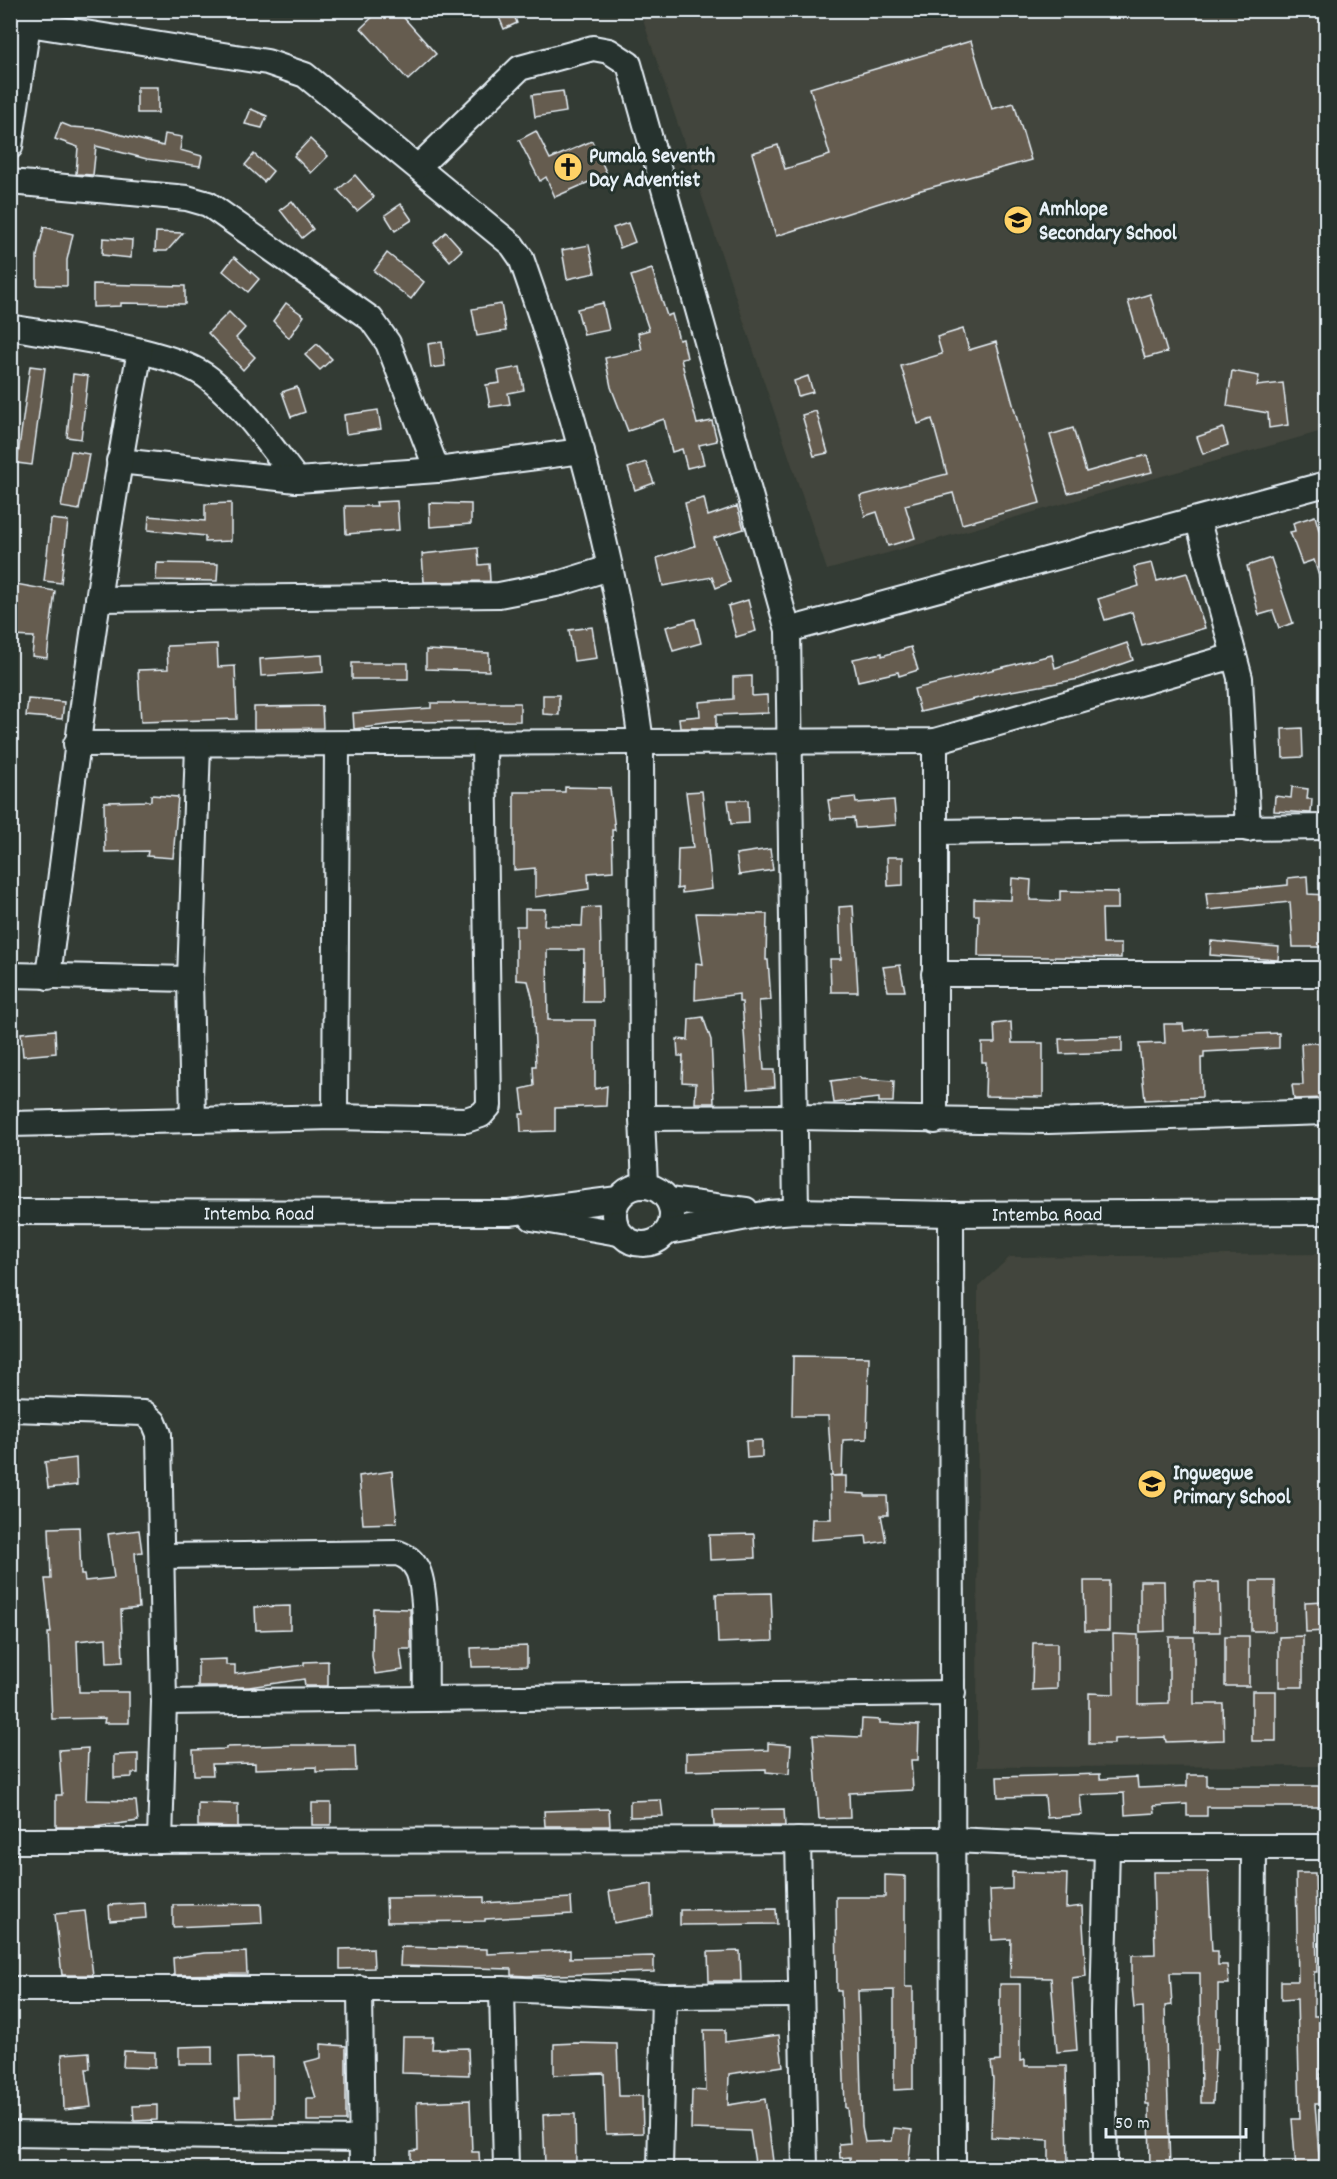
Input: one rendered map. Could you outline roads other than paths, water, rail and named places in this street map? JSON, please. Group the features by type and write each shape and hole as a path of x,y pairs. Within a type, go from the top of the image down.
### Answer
{"street":[{"path":"10,147 23,19 267,62 305,75 419,166 512,245 521,258 582,451 624,628 641,742 642,1118 645,1185"},
{"path":"419,166 520,68 592,48 609,51 629,64 788,630 796,1211"},
{"path":"10,182 188,198 208,204 371,319 388,343 437,470"},
{"path":"10,327 177,359 208,377 240,408 297,480"},
{"path":"48,977 76,744 119,461 140,351"},
{"path":"119,461 297,480 437,470 582,451"},
{"path":"788,630 1198,521 1326,484"},
{"path":"1198,521 1234,656 1242,695 1248,829"},
{"path":"98,599 499,595 561,583 609,568"},
{"path":"76,744 198,746 935,741 1234,656"},
{"path":"935,741 935,1121"},
{"path":"10,1124 193,1119 465,1120 481,1115 489,1106 484,743"},
{"path":"335,1118 337,744"},
{"path":"193,1119 190,979 198,746"},
{"path":"935,832 1326,827"},
{"path":"934,974 1326,974"},
{"path":"10,975 190,979"},
{"path":"642,1118 796,1117 1048,1121 1326,1112"},
{"path":"618,1233 613,1216 618,1199 630,1188 645,1185 659,1190 668,1200 672,1216 668,1232"},
{"path":"508,1214 618,1199"},
{"path":"668,1200 769,1213"},
{"name":"Intemba Road","path":"769,1213 796,1211 951,1214 1326,1212"},
{"name":"Intemba Road","path":"10,1212 508,1214"},
{"path":"508,1214 618,1233 634,1244 653,1244 668,1232 769,1213"},
{"path":"951,1214 953,2169"},
{"path":"10,1409 144,1413 154,1422 159,1434 164,1702 160,1841"},
{"path":"162,1556 398,1553 410,1558 419,1573 423,1595 426,1698"},
{"path":"164,1702 953,1693"},
{"path":"798,1840 805,2169"},
{"path":"10,1841 953,1840 1107,1847 1326,1847"},
{"path":"1105,2169 1103,2012 1107,1847"},
{"path":"1252,2169 1254,1847"},
{"path":"360,1988 362,2169"},
{"path":"10,1989 502,1989 664,1996 800,1995"},
{"path":"502,1989 506,2169"},
{"path":"660,2169 664,1996"},
{"path":"10,2134 360,2139"}],"place":[{"name":"Pumala Seventh Day Adventist","path":"568,167"},
{"name":"Amhlope Secondary School","path":"1018,220"},
{"name":"Ingwegwe Primary School","path":"1152,1484"}]}
